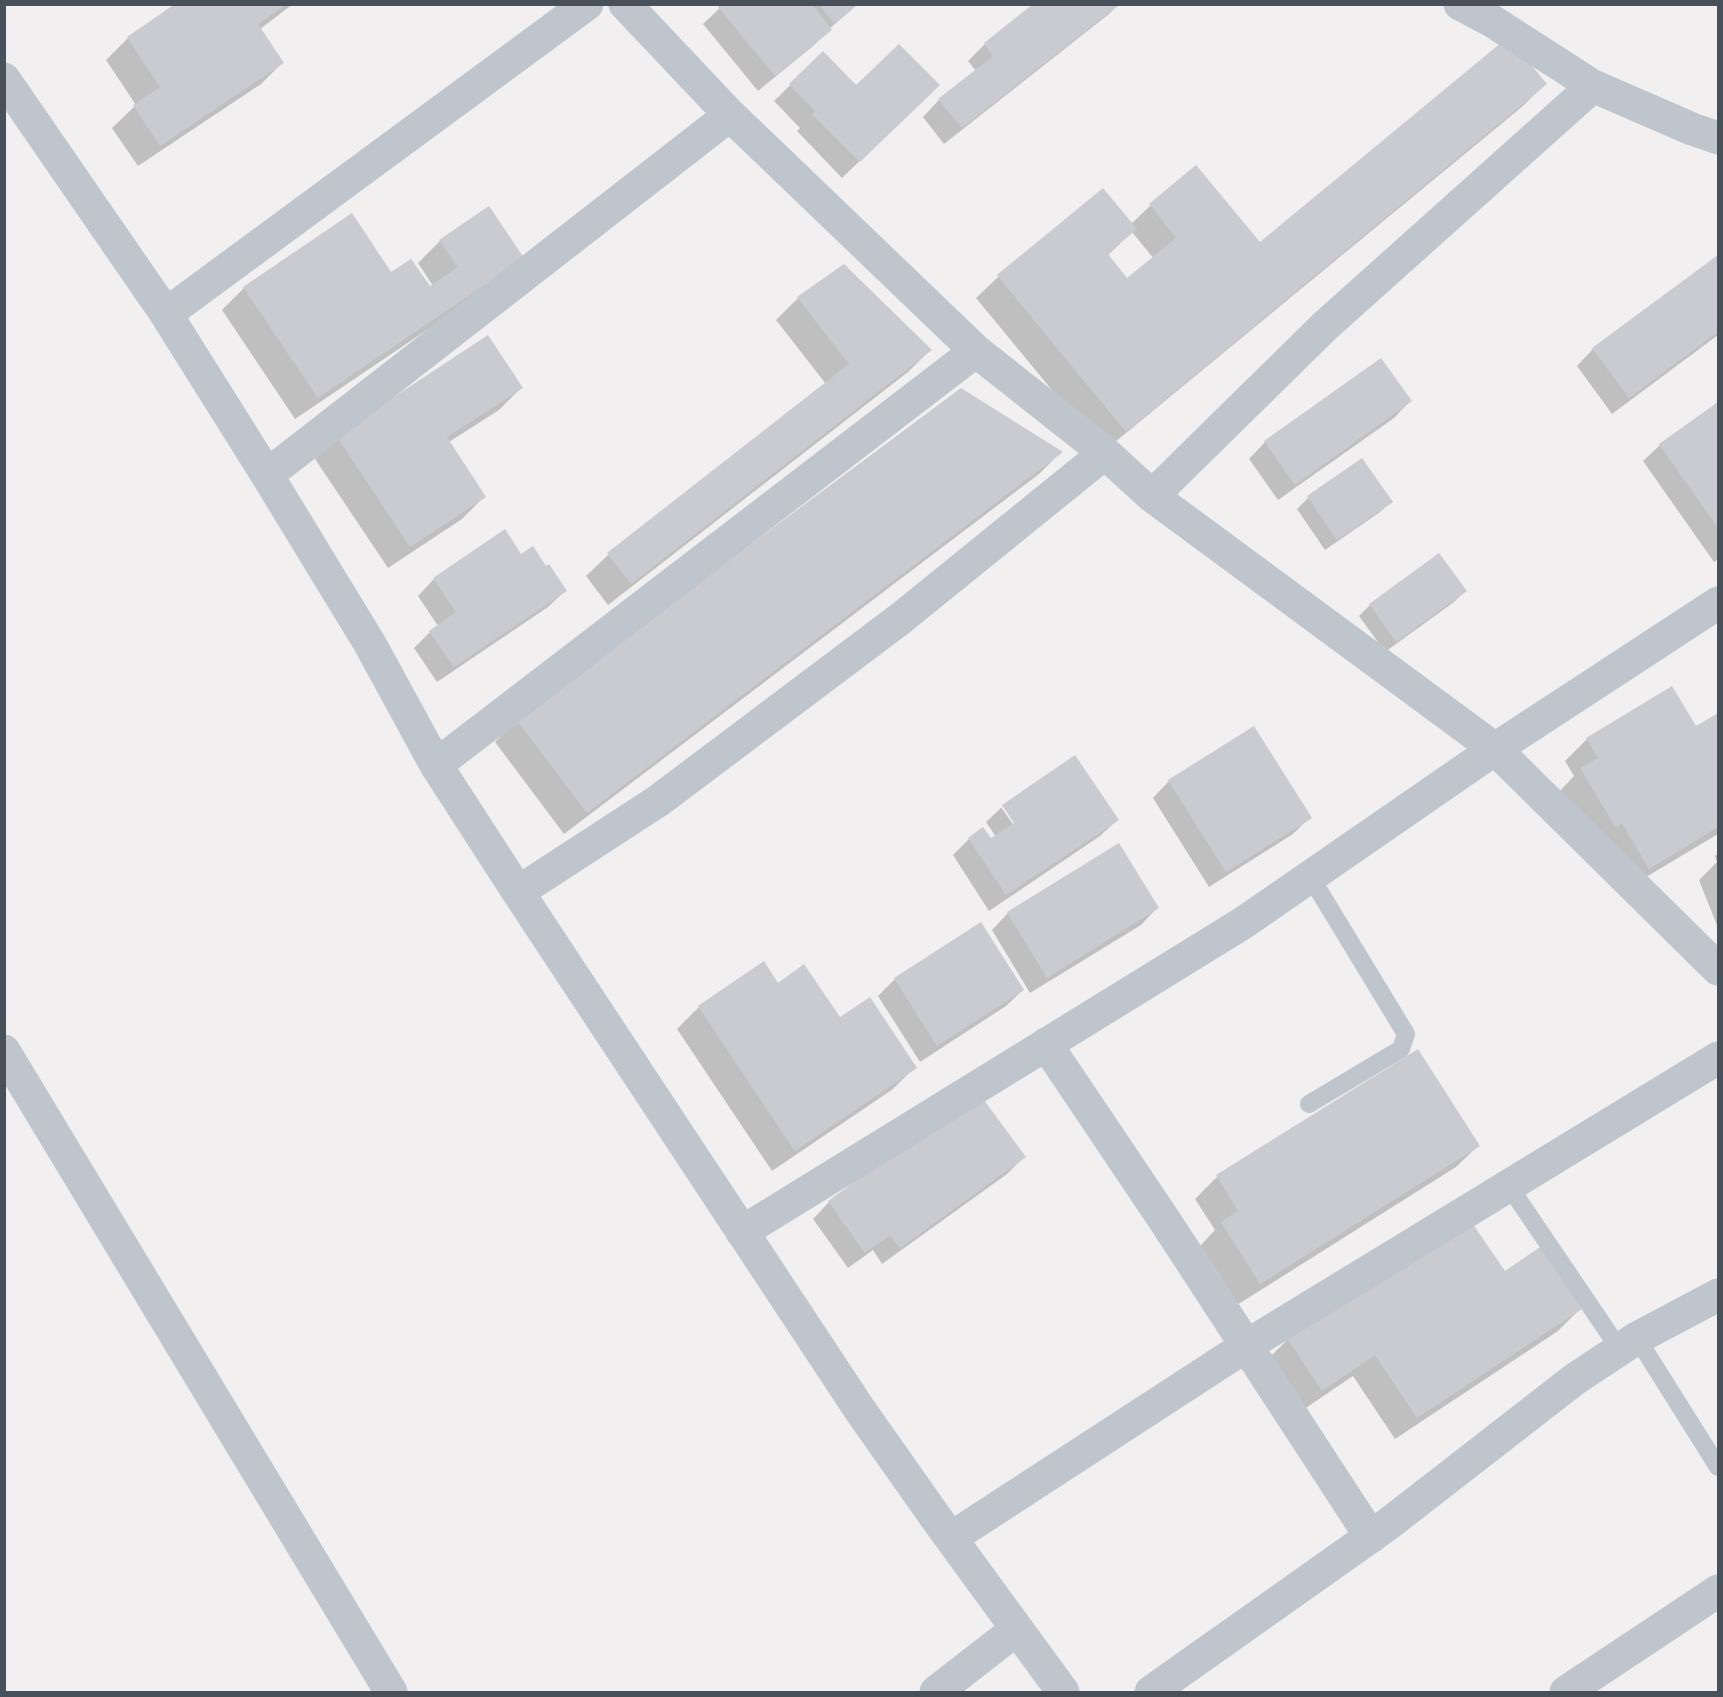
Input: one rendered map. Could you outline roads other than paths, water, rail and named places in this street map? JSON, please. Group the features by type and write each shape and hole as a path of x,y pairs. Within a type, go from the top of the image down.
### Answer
{"street":[{"path":"165,314 587,4"},
{"path":"625,4 730,115 976,351 1105,453 1152,496 1495,749 1719,969"},
{"path":"1460,4 1492,21 1593,86 1692,129 1719,138"},
{"path":"4,79 165,314 267,475 370,644 436,765 518,892 860,1410 1063,1692"},
{"path":"1152,496 1325,326 1593,86"},
{"path":"267,475 730,115"},
{"path":"436,765 976,351"},
{"path":"518,892 658,801 900,619 1105,453"},
{"path":"742,1232 1243,922 1495,749 1719,603"},
{"path":"1046,1044 1371,1536"},
{"path":"4,1051 391,1692"},
{"path":"951,1538 1246,1346 1719,1058"},
{"path":"1151,1692 1371,1536 1575,1379 1629,1344 1719,1295"},
{"path":"1566,1692 1719,1591"},
{"path":"936,1692 1017,1629"}],"lane":[{"path":"1309,1104 1401,1049 1406,1034 1310,876"},
{"path":"1509,1186 1719,1467"}]}
